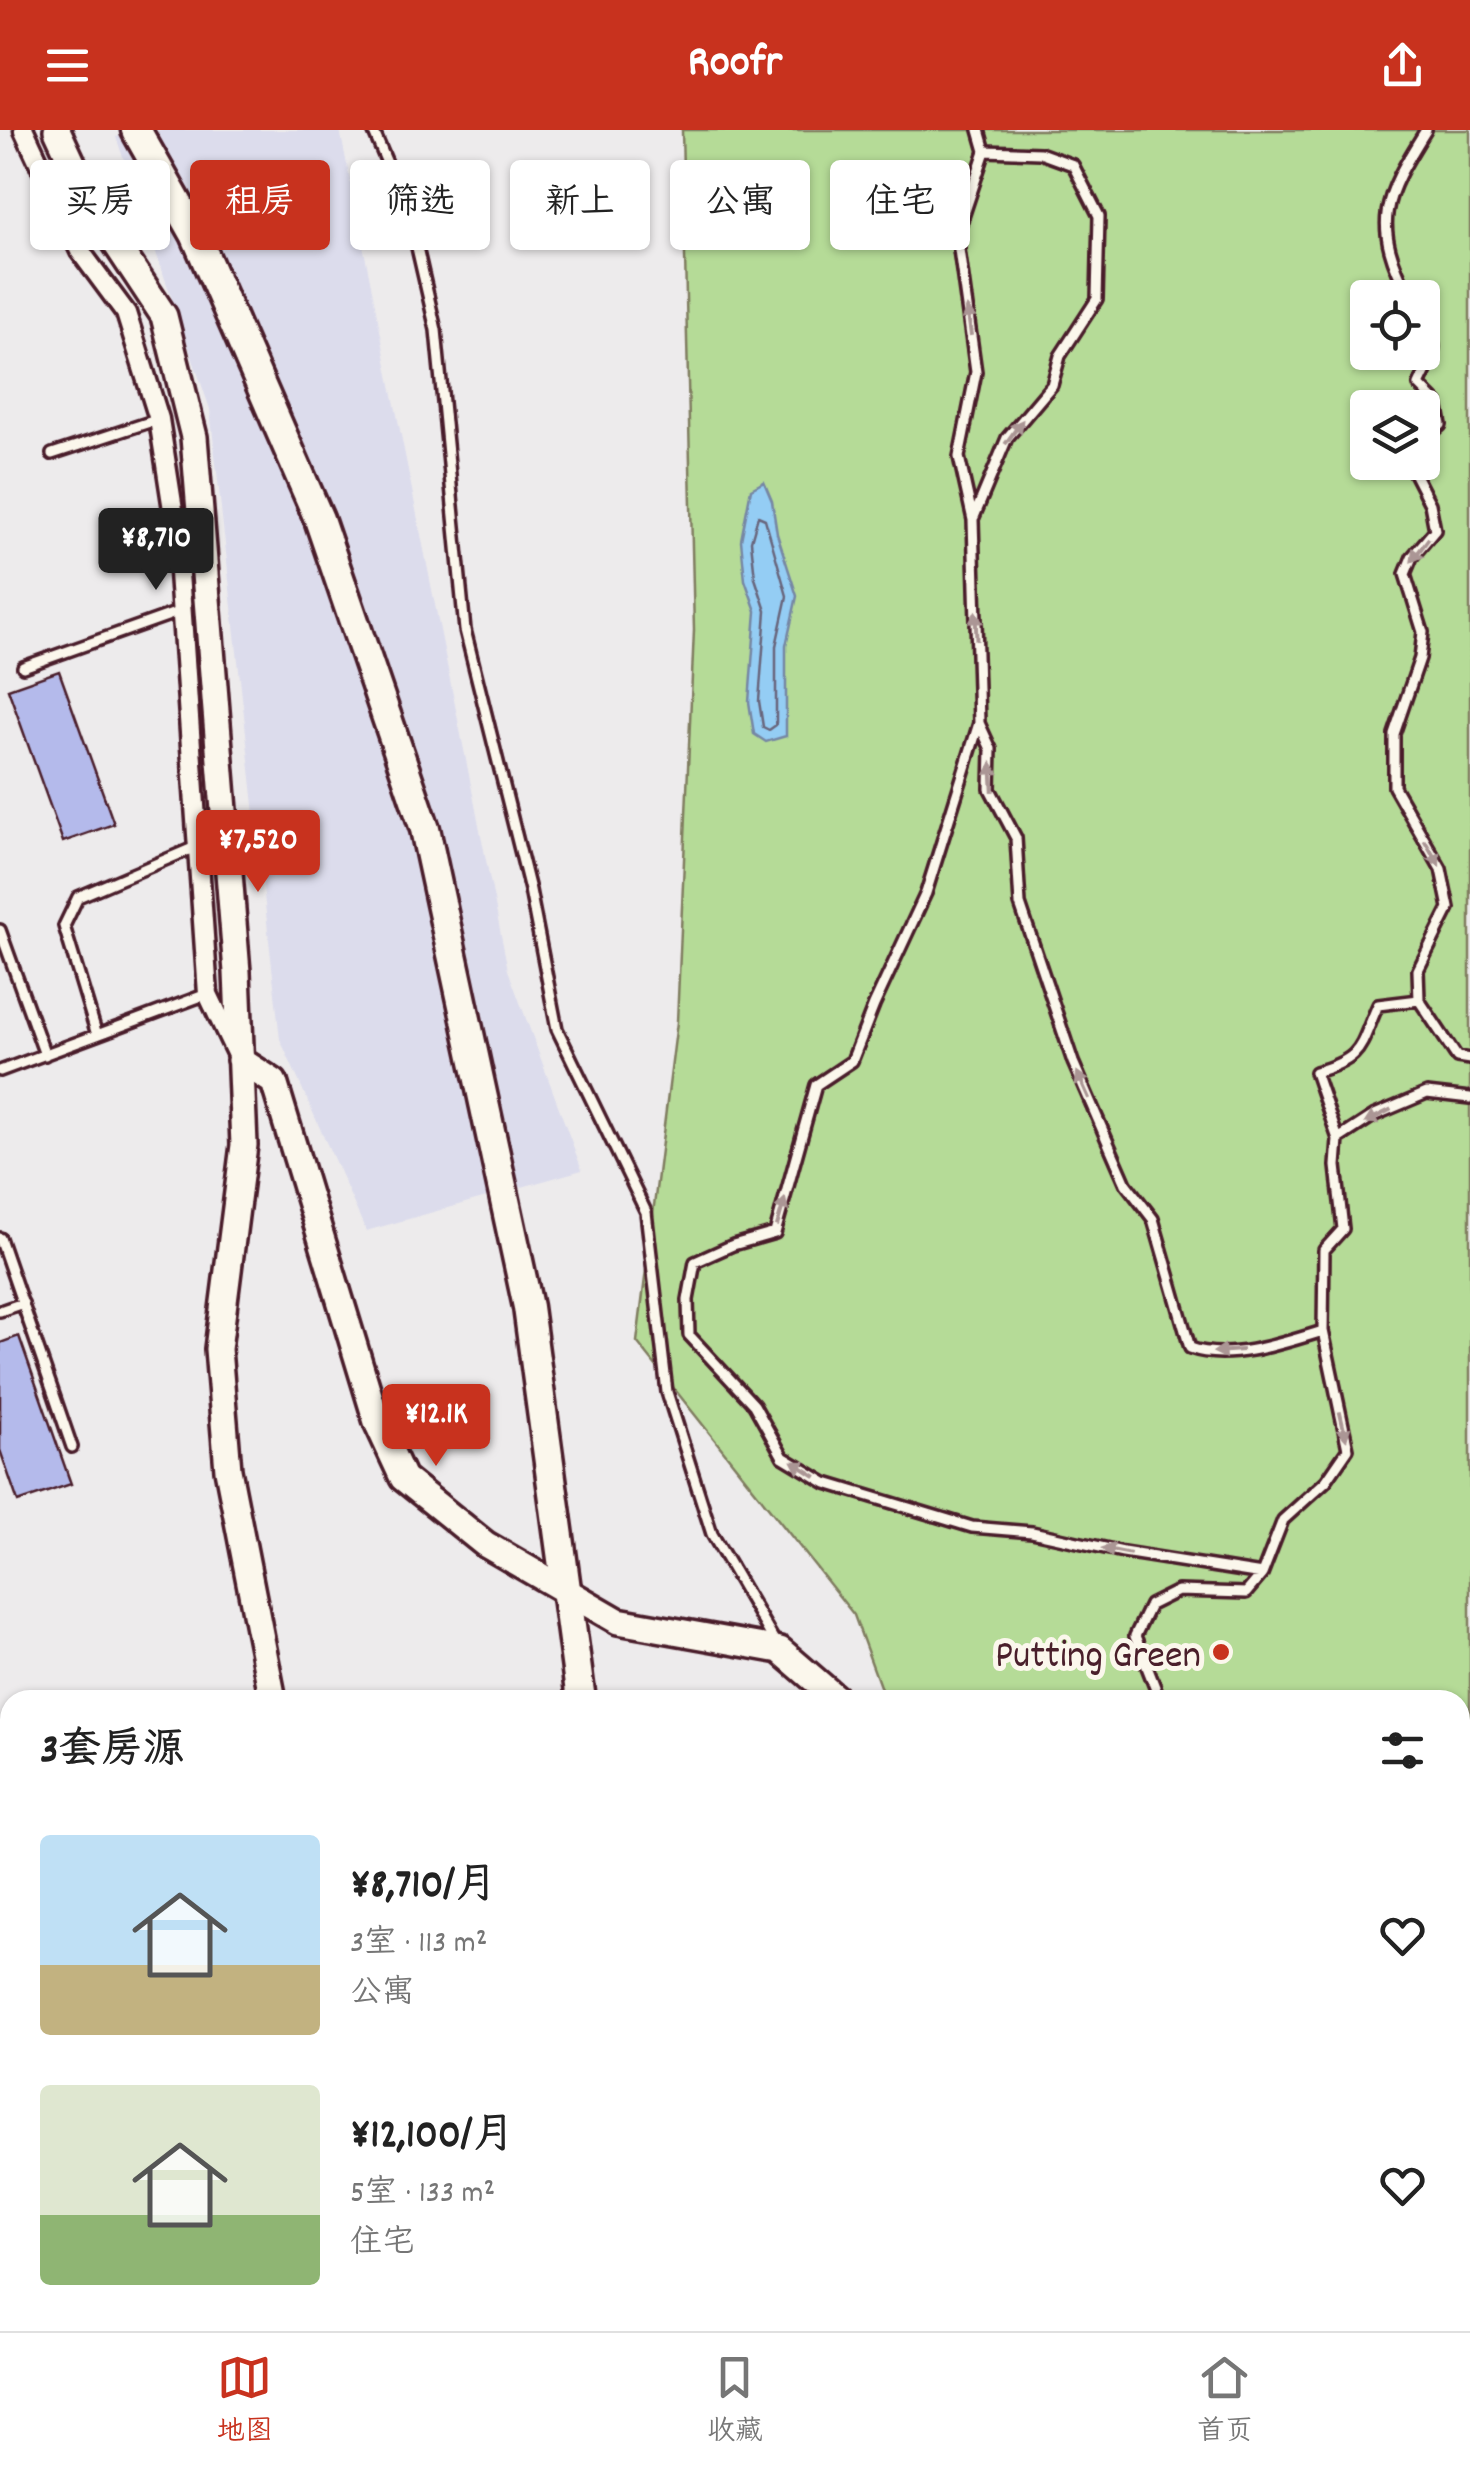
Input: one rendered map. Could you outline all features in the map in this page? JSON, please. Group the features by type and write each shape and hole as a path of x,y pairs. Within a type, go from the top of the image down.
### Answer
{"main road":[{"path":"136,130 194,234 319,519 426,828 528,1307 579,1690"}],"street":[{"path":"24,130 80,251 126,313 159,418 176,530 208,994 240,1060 274,1082 376,1422 404,1478 485,1544 618,1621 780,1650 826,1690"},
{"path":"57,130 95,212 164,316 194,437 235,954 244,1144 218,1349 228,1470 271,1690"}],"lane":[{"path":"374,130 410,218 436,330 465,630 530,890 557,1028 646,1212 667,1392 712,1534 780,1650"},
{"path":"978,130 985,152 957,235 976,372 959,457 974,520 979,723 926,893 852,1061 816,1085 775,1233 733,1245 695,1262 688,1300 689,1335 754,1405 783,1457 826,1483 972,1527 1032,1532 1124,1552 1262,1574"},
{"path":"1401,280 1390,260 1384,220 1391,192 1426,130"},
{"path":"974,520 1007,438 1052,385 1060,356 1097,299 1100,265 1099,216 1073,165 1040,154 985,152"},
{"path":"52,454 159,418"},
{"path":"1418,480 1430,504 1435,530 1412,557 1405,574 1423,632 1420,658 1394,734 1394,787 1441,870 1450,908 1418,970 1419,1000 1457,1057 1470,1058"},
{"path":"23,666 182,611"},
{"path":"979,723 991,749 990,789 1016,838 1020,904 1073,1062 1126,1184 1153,1219 1190,1348 1204,1353 1262,1350 1322,1331"},
{"path":"98,1035 64,926 78,896 198,846"},
{"path":"0,930 45,1054"},
{"path":"0,1071 208,994"},
{"path":"1156,1690 1135,1636 1150,1605 1178,1591 1246,1593 1262,1574 1283,1520 1326,1482 1348,1449 1322,1331 1324,1250 1343,1229 1336,1166 1338,1139 1315,1072 1334,1067 1362,1050 1378,1005 1419,1000"},
{"path":"1338,1139 1375,1115 1427,1093 1470,1098"},
{"path":"0,1238 72,1447"},
{"path":"0,1311 22,1303"}],"shaded area":[{"path":"153,130 340,130 350,180 350,250 364,250 508,970 582,1170 366,1231 280,1039 210,409 155,250 170,250 170,160 124,160 116,137"}],"green space":[{"path":"682,130 1470,130 1470,1690 881,1690 854,1615 637,1342 677,1022 694,630 685,250 810,250 810,160 683,160"}],"water":[{"path":"764,482 797,596 786,646 786,736 766,742 754,734 749,702 756,611 745,580 741,540 751,489"}],"building":[{"path":"59,671 114,824 63,842 8,689"},
{"path":"19,1336 71,1484 18,1502 0,1450 0,1343"}],"place":[{"name":"Putting Green","path":"1221,1652"}]}
